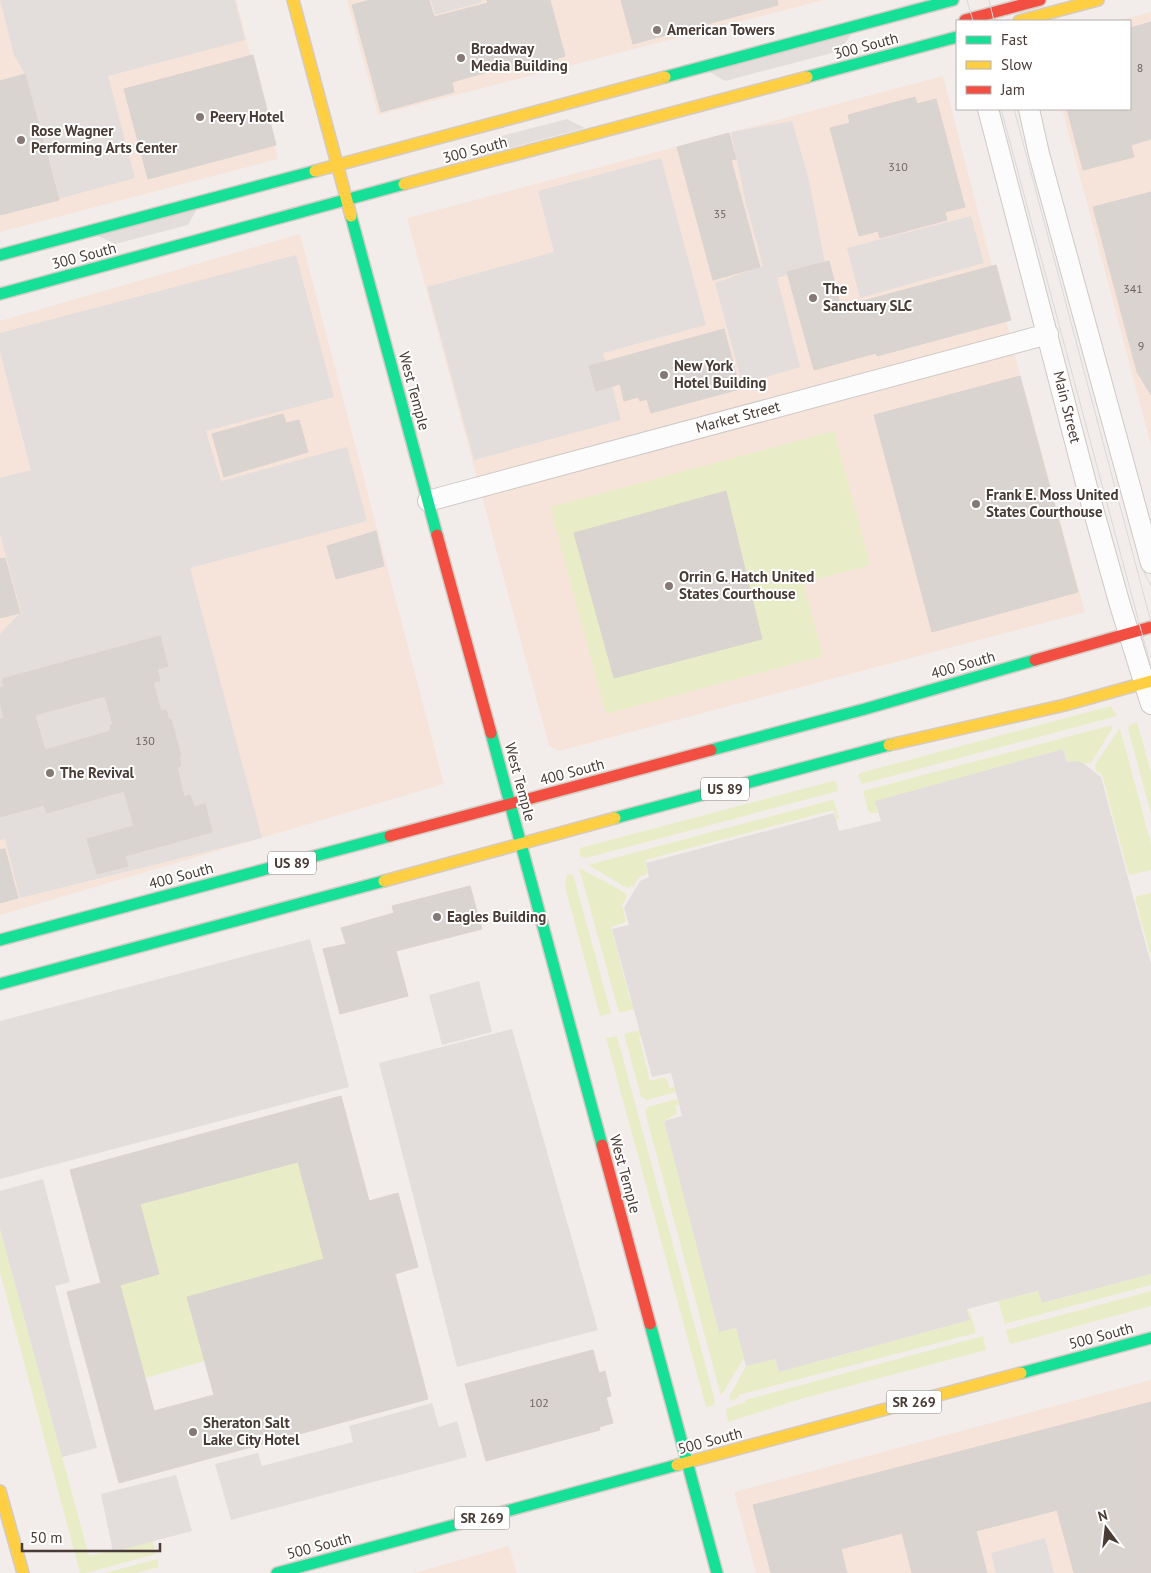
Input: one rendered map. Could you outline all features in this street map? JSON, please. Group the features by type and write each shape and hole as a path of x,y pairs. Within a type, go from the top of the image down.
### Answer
{"main road":[{"name":"West Temple","path":"293,0 717,1573"},
{"name":"300 South","path":"0,255 338,165 637,90 953,0"},
{"path":"1009,13 1040,0"},
{"path":"1009,13 1098,0"},
{"name":"300 South","path":"984,20 1009,13"},
{"name":"300 South","path":"0,294 347,200 956,28"},
{"name":"400 South","path":"0,940 865,709 1151,627"},
{"name":"US 89","path":"0,984 869,750 1055,708 1148,682"},
{"name":"500 South","path":"277,1573 1151,1338"},
{"path":"0,1491 23,1573"}],"street":[{"path":"959,0 961,20"},
{"name":"Main Street","path":"988,110 1088,491 1128,633 1148,682 1151,704"},
{"path":"1029,110 1151,563"},
{"name":"Market Street","path":"428,501 1048,334"}],"shaded area":[{"path":"0,0 236,0 278,159 0,232"},
{"path":"0,0 235,0 245,40 108,76 135,178 58,199 25,74 14,55"},
{"path":"347,0 824,0 378,115"},
{"path":"431,0 481,0 482,2 435,15"},
{"path":"1151,12 1151,445 1062,110 1131,110 1131,20 1120,20"},
{"path":"852,33 840,51 725,81 708,71"},
{"path":"943,76 1016,359 1085,612 559,751 549,746 407,218"},
{"path":"567,119 585,128 484,155 494,138"},
{"path":"792,121 809,180 825,263 777,278 800,367 742,384 715,283 763,266 746,204 731,132"},
{"path":"661,158 706,325 603,353 621,420 474,460 427,287 554,252 538,191"},
{"path":"198,207 188,225 115,244 96,235"},
{"path":"971,216 984,263 860,298 847,248"},
{"path":"300,234 444,784 0,915 0,321"},
{"path":"296,255 334,397 206,431 221,481 347,447 367,521 190,568 262,838 20,898 5,839 0,840 0,634 21,612 0,534 0,478 31,470 0,352 0,333"},
{"path":"1063,749 1067,762 1077,761 1083,763 1101,777 1151,964 1151,1274 1042,1303 1038,1291 967,1309 970,1320 779,1372 775,1359 746,1366 736,1328 719,1332 664,1121 682,1116 671,1073 652,1077 612,929 629,925 624,908 640,881 649,877 646,863 834,813 839,831 881,821 875,801"},
{"path":"310,939 349,1087 0,1179 0,1021"},
{"path":"479,981 492,1032 442,1045 429,995"},
{"path":"512,1029 598,1330 457,1367 379,1063"},
{"path":"43,1179 70,1282 55,1286 97,1448 62,1457 0,1229 0,1191"},
{"path":"1151,1380 1151,1573 756,1573 734,1492"},
{"path":"432,1403 439,1427 457,1421 467,1457 231,1520 215,1464 258,1453 262,1466 353,1442 349,1426"},
{"path":"176,1475 192,1531 113,1552 101,1494"},
{"path":"1045,1538 1054,1573 996,1573 991,1553"},
{"path":"509,1546 517,1573 414,1573"}],"green space":[{"path":"834,431 870,565 803,583 823,656 606,714 550,507"},
{"path":"1111,706 1117,716 862,784 858,775 860,773"},
{"path":"1137,722 1151,772 1151,814 1128,729 1129,726"},
{"path":"1112,725 1112,729 1091,763 1067,762 1063,749 876,801 877,813 868,811 863,791"},
{"path":"1119,729 1151,843 1151,870 1130,875 1102,775 1096,771 1095,765"},
{"path":"833,781 836,782 838,791 586,858 580,856 580,848"},
{"path":"834,801 839,818 837,820 834,810 645,860 648,874 639,877 634,886 627,888 588,865"},
{"path":"579,868 626,893 627,897 622,905 626,922 611,927 631,1003 643,1000 644,1007 619,1013"},
{"path":"573,874 611,1013 600,1016 565,887 567,875"},
{"path":"1151,893 1151,957 1135,899 1137,896"},
{"path":"653,1027 651,1034 639,1037 650,1081 663,1077 667,1080 670,1088 685,1084 690,1088 647,1100 641,1097 624,1034"},
{"path":"617,1036 715,1401 713,1406 706,1407 606,1038"},
{"path":"691,1095 689,1101 675,1106 677,1114 664,1121 719,1331 736,1327 744,1358 721,1396 645,1112 648,1107"},
{"path":"298,1162 324,1259 187,1297 205,1361 145,1378 120,1285 140,1204"},
{"path":"0,1229 89,1556 148,1542 149,1527 156,1554 80,1573 0,1272"},
{"path":"1151,1274 1151,1285 1005,1324 998,1301 1039,1291 1042,1303"},
{"path":"1151,1291 1151,1306 1011,1344 1009,1342 1006,1330"},
{"path":"967,1310 970,1311 976,1333 738,1395 738,1398 730,1401 729,1397 746,1366 775,1359 779,1372 970,1320"},
{"path":"983,1336 986,1350 804,1398 728,1422 726,1409 745,1402 745,1400"},
{"path":"157,1559 159,1567 136,1573 105,1573"}],"building":[{"name":"Broadway Media Building","path":"370,0 429,0 434,17 488,3 487,0 550,0 565,56 525,69 525,66 506,71 505,67 452,82 454,92 381,112 352,5"},
{"name":"American Towers","path":"621,0 777,0 778,5 633,44"},
{"path":"1151,22 1151,139 1131,145 1134,157 1083,170 1067,110 1131,110 1131,28"},
{"name":"Peery Hotel","path":"253,55 276,145 148,179 124,89"},
{"name":"Rose Wagner Performing Arts Center","path":"25,74 59,200 0,215 0,81"},
{"path":"915,97 917,104 936,99 965,207 945,212 947,220 880,238 878,231 859,236 830,128 850,123 848,115"},
{"path":"729,133 736,159 731,160 760,267 713,280 677,147"},
{"path":"1151,192 1151,395 1137,372 1093,207"},
{"path":"829,261 841,307 996,265 1011,320 877,356 876,353 814,370 787,272"},
{"name":"New York Hotel Building","path":"724,329 740,389 651,413 647,399 640,401 638,397 624,401 620,384 596,391 589,366"},
{"name":"Frank E. Moss United States Courthouse","path":"1020,376 1078,592 932,632 874,415"},
{"path":"283,414 286,423 299,420 308,452 224,477 212,434"},
{"name":"Orrin G. Hatch United States Courthouse","path":"726,491 762,639 614,678 574,533"},
{"path":"376,531 384,566 336,579 327,546"},
{"path":"5,558 20,613 0,618 0,559"},
{"path":"160,636 168,666 157,669 160,681 153,682 161,711 166,710 169,720 171,719 181,756 179,756 181,766 177,767 184,797 190,795 194,807 205,804 212,832 125,856 128,866 97,874 87,839 134,826 124,791 47,813 44,805 0,817 0,719 4,718 0,702 0,688 4,686 2,679","holes":["105,696 113,725 110,725 111,731 45,750 35,715"]},
{"path":"5,849 18,898 0,903 0,850"},
{"path":"470,886 482,929 396,951 408,996 340,1014 323,949 346,944 341,928 394,913 392,906"},
{"path":"341,1096 369,1201 398,1193 418,1267 395,1274 428,1399 119,1483 67,1292 101,1283 70,1170","holes":["298,1162 324,1259 187,1297 214,1395 154,1411 120,1285 159,1274 140,1204"]},
{"path":"593,1350 599,1373 605,1371 611,1396 606,1397 613,1423 599,1427 600,1430 486,1461 465,1384"},
{"path":"1151,1402 1151,1573 1074,1573 1057,1510 976,1531 987,1573 912,1573 902,1533 841,1549 847,1573 771,1573 753,1505"}],"tram line":[{"path":"967,0 973,20"},
{"path":"989,0 994,20"},
{"path":"1001,110 1151,667"},
{"path":"1014,110 1151,622"},
{"path":"1142,568 1151,586"}],"traffic: fast":[{"path":"665,77 953,0"},
{"path":"807,77 956,37"},
{"path":"0,255 315,171"},
{"path":"0,294 404,184"},
{"path":"351,216 437,535"},
{"path":"711,750 865,709 1035,660"},
{"path":"491,733 602,1145"},
{"path":"615,818 889,745"},
{"path":"0,940 390,836"},
{"path":"0,984 384,881"},
{"path":"650,1324 717,1573"},
{"path":"1021,1373 1151,1338"},
{"path":"277,1573 677,1465"}],"traffic: slow":[{"path":"293,0 351,216"},
{"path":"1023,20 1098,0"},
{"path":"315,171 665,77"},
{"path":"404,184 807,77"},
{"path":"889,745 1065,705 1151,681"},
{"path":"384,881 615,818"},
{"path":"677,1465 1021,1373"},
{"path":"0,1491 23,1573"}],"traffic: jam":[{"path":"965,20 1040,0"},
{"path":"437,535 491,733"},
{"path":"1035,660 1151,627"},
{"path":"390,836 711,750"},
{"path":"602,1145 650,1324"}],"place":[{"name":"American Towers","path":"657,30"},
{"name":"Broadway Media Building","path":"461,58"},
{"name":"Peery Hotel","path":"200,117"},
{"name":"Rose Wagner Performing Arts Center","path":"21,140"},
{"name":"The Sanctuary SLC","path":"813,298"},
{"name":"New York Hotel Building","path":"664,375"},
{"name":"Frank E. Moss United States Courthouse","path":"976,504"},
{"name":"Orrin G. Hatch United States Courthouse","path":"669,586"},
{"name":"The Revival","path":"50,773"},
{"name":"Eagles Building","path":"437,917"},
{"name":"Sheraton Salt Lake City Hotel","path":"193,1432"}]}
